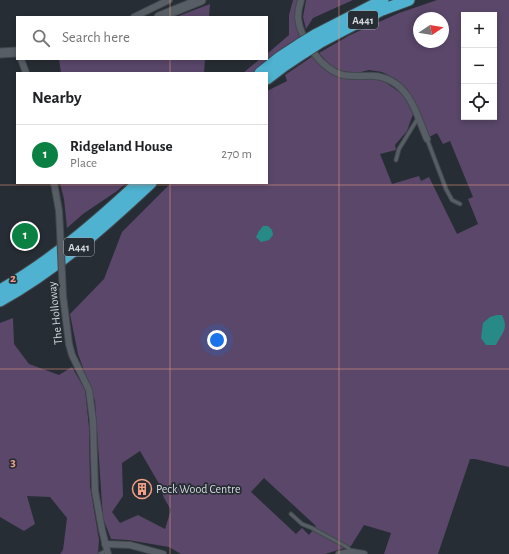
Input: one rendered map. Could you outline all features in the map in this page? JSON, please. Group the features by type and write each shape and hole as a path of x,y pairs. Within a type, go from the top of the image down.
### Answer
{"highway":[{"name":"A441","path":"268,78 284,66 303,48 383,0"},
{"name":"A441","path":"317,39 382,10 409,0"},
{"name":"A441","path":"261,72 280,57 303,48"},
{"name":"A441","path":"0,290 61,251 137,184"},
{"name":"A441","path":"0,301 18,291 64,260 112,220 150,184"}],"main road":[{"path":"162,16 202,0"},
{"path":"0,52 16,52"}],"street":[{"path":"136,16 169,0"},
{"path":"301,0 298,19 302,33 316,56 324,64 342,75 378,76 392,81 408,97 427,139"},
{"path":"21,60 26,72"},
{"name":"The Holloway","path":"54,184 59,211 63,296 68,344 87,384 90,396 93,421 97,510 107,549"},
{"path":"107,549 130,545 163,554"},
{"path":"339,554 352,552 364,554"}],"lane":[{"path":"396,160 399,149 418,118"},
{"path":"427,139 448,193 452,200 460,204"},
{"path":"291,514 302,524 347,547 352,552"},
{"path":"100,554 107,549"}],"shaded area":[{"path":"293,0 298,0 295,22 299,37 254,72 244,72 259,60 268,60 268,53 289,35 289,15"},
{"path":"306,0 353,0 313,18 306,29 303,17"},
{"path":"437,0 509,0 509,467 470,459 438,554 384,554 391,533 364,525 351,546 325,554 181,554 169,547 128,540 111,539 103,518 95,401 78,354 70,314 104,279 122,232 170,184 268,184 268,90 287,81 285,75 313,56 332,72 382,80 404,95 413,114 407,131 395,145 396,150 380,154 392,184 419,176 421,181 429,177 457,234 478,224 468,199 473,197 450,141 443,144 437,133 429,137 408,90 396,79 382,72 369,70 357,73 342,71 331,66 319,53 350,35 399,13","holes":["140,451 158,482 164,498 171,510 165,529 138,515 120,523 112,512 123,496 122,463","264,478 316,526 309,535 302,528 296,534 251,492"]},
{"path":"210,4 209,16 179,16"},
{"path":"59,60 205,60 204,72 61,72"},
{"path":"60,184 125,184 83,214 67,228 64,199"},
{"path":"263,226 268,226 272,230 273,235 269,240 261,242 256,237"},
{"path":"502,315 505,324 504,331 496,345 486,345 481,338 483,323 490,317"},
{"path":"13,318 14,344 29,364 59,375 72,367 85,390 89,427 90,486 99,540 98,554 60,554 63,550 67,518 50,497 27,496 35,524 24,531 0,517 0,323"}],"place":[{"name":"Ridgeland House","path":"25,236"},
{"name":"Peck Wood Centre","path":"142,489"}]}
